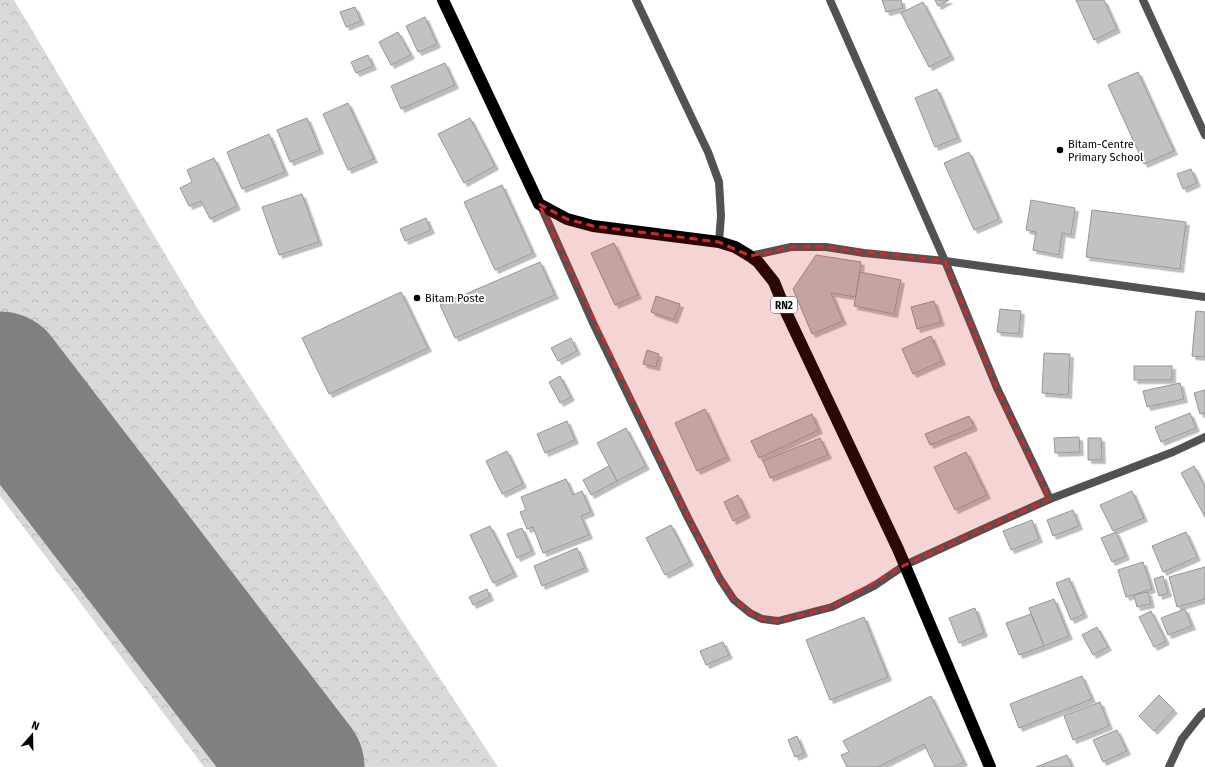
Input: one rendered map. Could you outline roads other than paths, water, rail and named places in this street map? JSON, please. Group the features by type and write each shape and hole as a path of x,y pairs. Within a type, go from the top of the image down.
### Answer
{"highway":[{"path":"443,0 539,204"},
{"name":"RN2","path":"539,204 567,219 593,226 719,242 735,247 758,262 774,282 790,321 905,565 990,767"}],"street":[{"path":"636,0 708,152 719,182 721,216 719,242"},
{"path":"830,0 945,262 997,388 1050,499"},
{"path":"1143,0 1205,135"},
{"path":"539,204 594,325 688,518 720,579 734,600 750,613 762,619 778,621 832,607 874,586 905,565 952,543 1050,499 1172,452 1205,437"},
{"path":"750,256 791,247 826,247 1205,297"},
{"path":"1169,767 1182,739 1205,712"}],"place":[{"name":"Bitam-Centre Primary School","path":"1060,150"},
{"name":"Bitam Poste","path":"417,298"}]}
